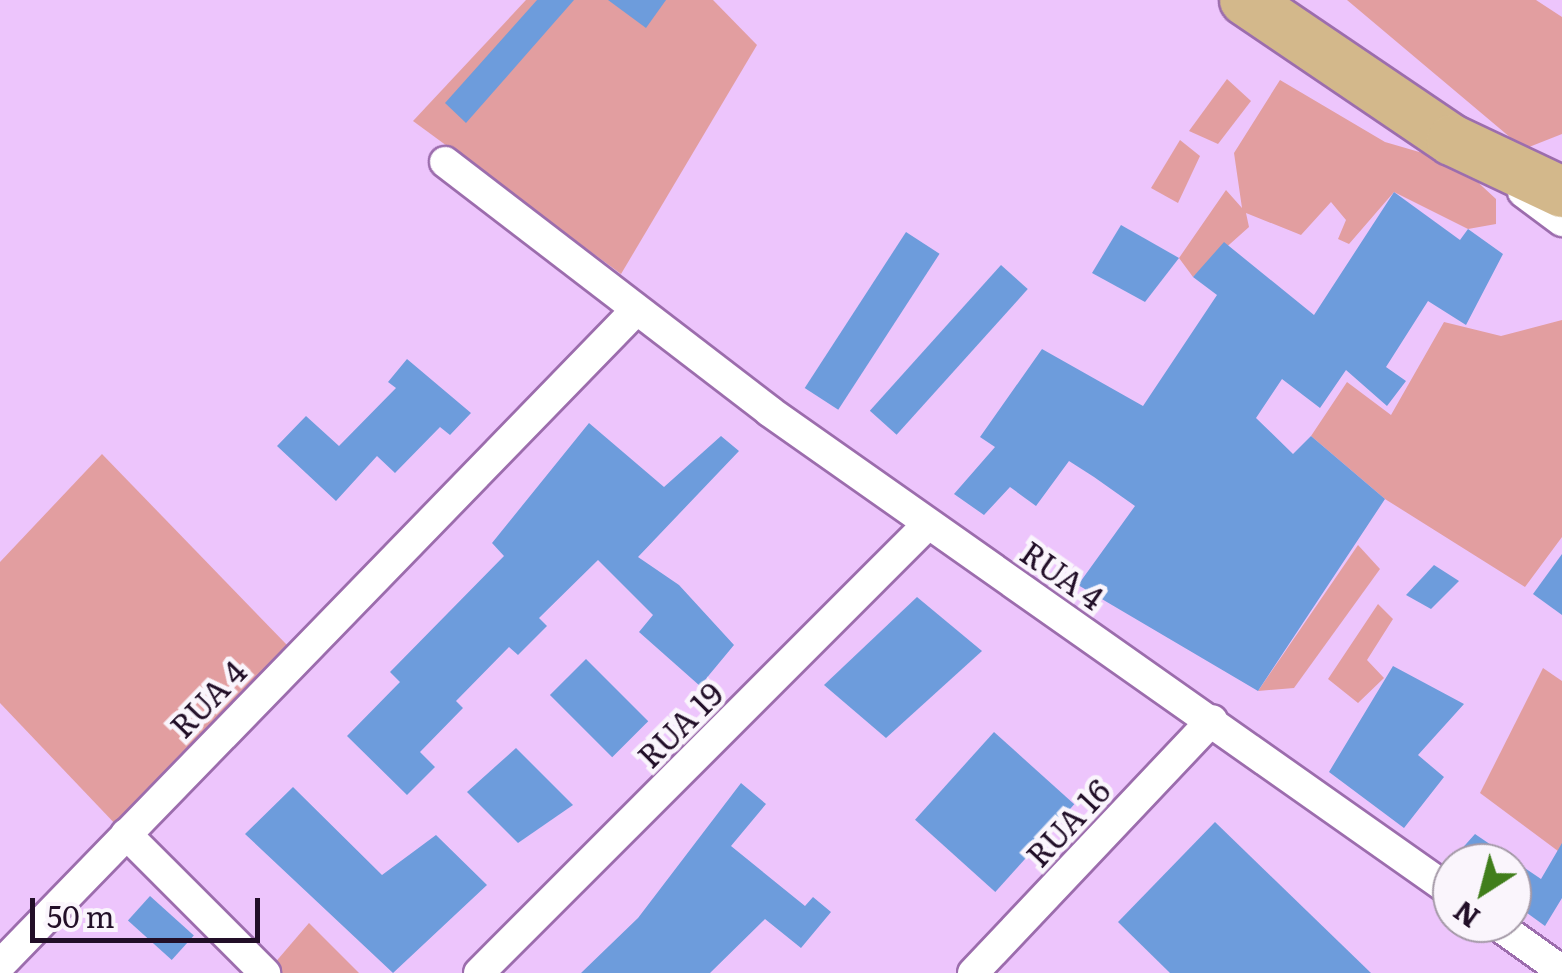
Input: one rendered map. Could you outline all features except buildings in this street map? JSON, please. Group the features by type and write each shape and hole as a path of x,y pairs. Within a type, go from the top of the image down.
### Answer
{"main road":[{"path":"1245,0 1452,140 1562,192"}],"street":[{"path":"1452,140 1562,222"},
{"name":"RUA 4","path":"445,162 636,311 928,524 1432,878"},
{"name":"RUA 4","path":"0,965 636,311"},
{"name":"RUA 19","path":"479,973 928,524"},
{"name":"RUA 16","path":"973,973 1212,720"},
{"path":"126,834 265,973"},
{"path":"1523,943 1562,971"}],"shaded area":[{"path":"526,0 713,0 757,45 621,274 413,121"},
{"path":"1347,0 1536,0 1562,17 1562,134 1524,149"},
{"path":"1227,79 1251,101 1218,144 1189,131"},
{"path":"1280,80 1385,142 1457,163 1496,199 1496,224 1468,229 1394,192 1349,244 1338,239 1346,220 1331,202 1301,235 1246,213 1249,227 1193,277 1179,258 1226,190 1242,208 1234,153"},
{"path":"1180,140 1200,156 1178,203 1151,188"},
{"path":"1562,320 1562,537 1525,587 1385,499 1311,436 1347,382 1391,415 1444,322 1501,336"},
{"path":"102,454 287,645 119,828 0,703 0,562"},
{"path":"1358,545 1380,569 1294,688 1258,691"},
{"path":"1378,604 1393,619 1367,660 1384,678 1358,703 1328,679"},
{"path":"1543,668 1562,681 1562,854 1480,793"},
{"path":"309,923 359,973 281,973 273,965"}]}
